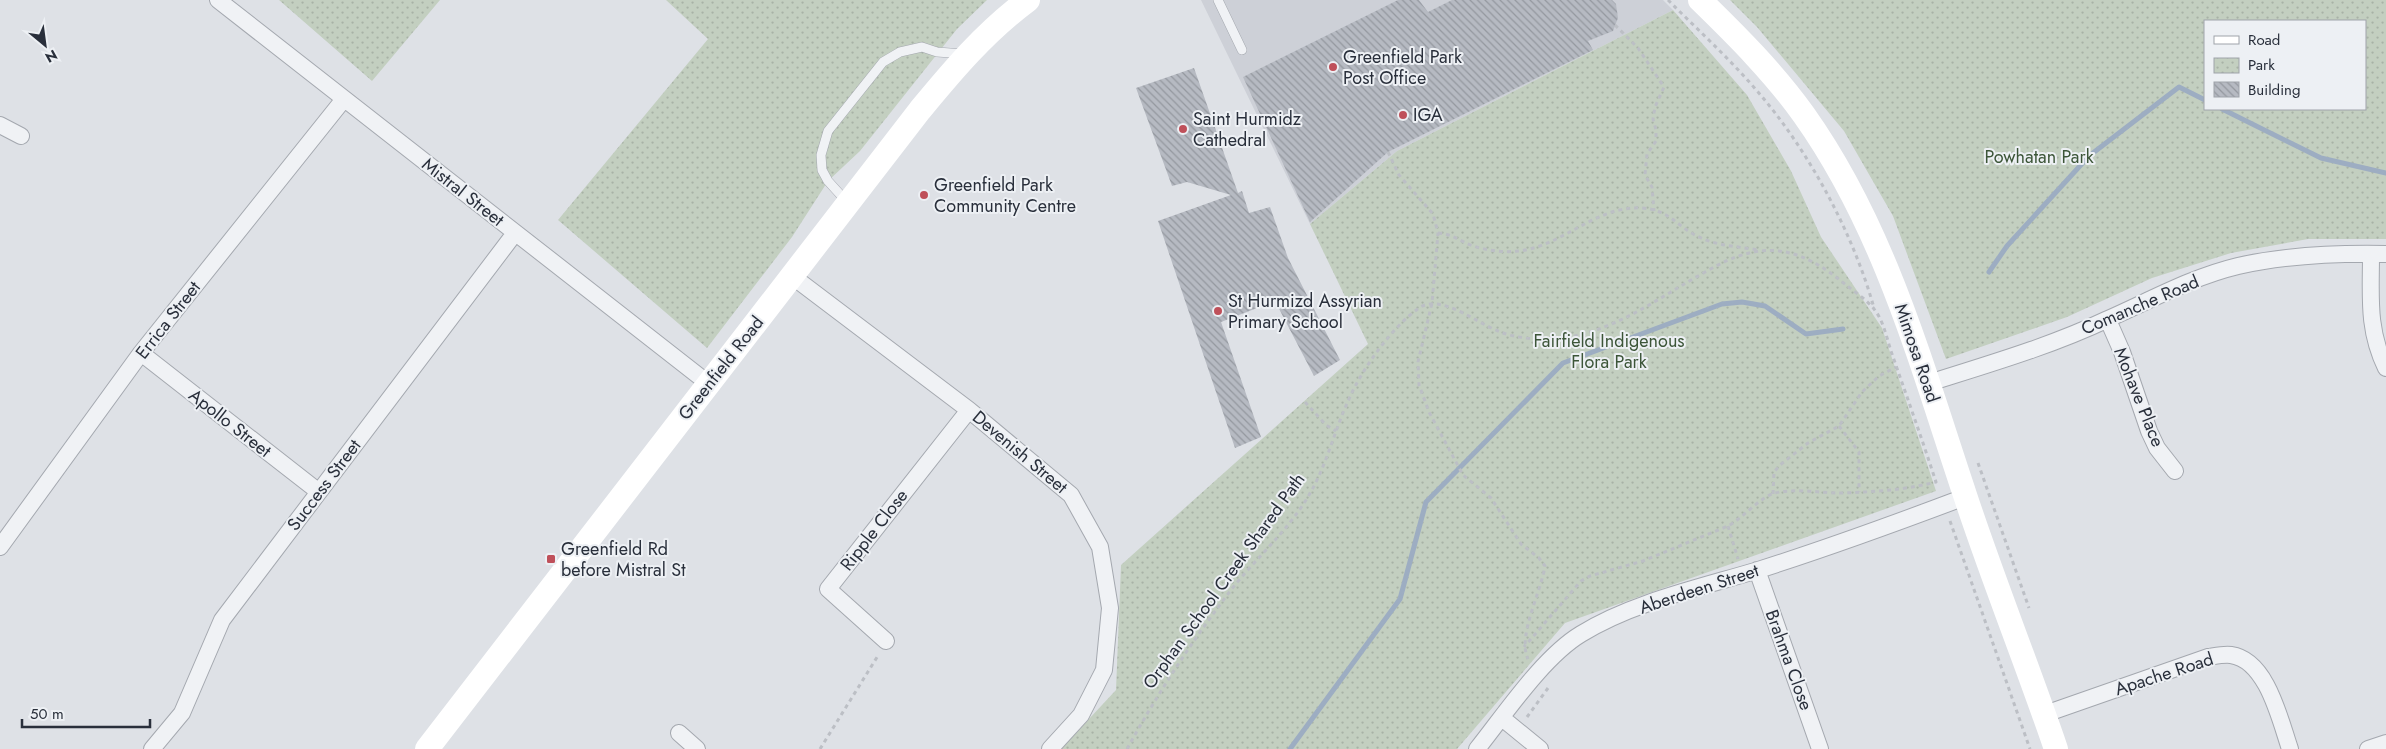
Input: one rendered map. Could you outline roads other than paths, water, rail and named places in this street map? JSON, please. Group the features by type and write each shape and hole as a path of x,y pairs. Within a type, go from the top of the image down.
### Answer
{"street":[{"name":"Mistral Street","path":"218,0 709,384"},
{"name":"Greenfield Road","path":"427,749 966,54 990,30 1028,0"},
{"name":"Mimosa Road","path":"1700,0 1768,69 1804,115 1836,163 1881,254 1929,383 1965,497 2056,749"},
{"name":"Errica Street","path":"0,546 142,353 344,99"},
{"path":"0,125 21,136"},
{"name":"Success Street","path":"152,749 182,713 222,620 515,233"},
{"name":"Comanche Road","path":"1929,383 2047,344 2108,320 2171,288 2237,266 2293,256 2378,254"},
{"path":"2378,254 2372,329 2377,350 2386,368"},
{"name":"Devenish Street","path":"792,276 969,410 1072,495 1100,547 1110,608 1104,670 1081,715 1050,749"},
{"name":"Mohave Place","path":"2108,320 2122,352 2157,448 2175,471"},
{"name":"Apollo Street","path":"142,353 319,492"},
{"name":"Ripple Close","path":"886,641 828,588 969,410"},
{"name":"Aberdeen Street","path":"1477,749 1540,671 1562,648 1580,634 1625,612 1750,572 1965,497"},
{"name":"Brahma Close","path":"1750,572 1820,749"},
{"name":"Apache Road","path":"2044,714 2208,657 2231,655 2250,663 2266,682 2290,749"},
{"path":"1502,718 1540,749"},
{"path":"679,733 697,749"},
{"path":"2368,749 2386,743"}],"lane":[{"path":"1218,0 1242,50"},
{"path":"849,204 828,181 822,170 821,155 828,131 883,62 900,52 922,48 937,52 966,54"}],"waterway":[{"path":"1989,272 2007,246 2089,156 2179,87 2204,100"},
{"path":"2224,110 2321,158 2386,173"},
{"path":"1290,749 1400,599 1426,502 1563,363 1722,304 1742,302 1765,306 1806,334 1843,329"}],"place":[{"name":"Greenfield Park Post Office","path":"1333,67"},
{"name":"IGA","path":"1403,115"},
{"name":"Saint Hurmidz Cathedral","path":"1183,129"},
{"name":"Greenfield Park Community Centre","path":"924,195"},
{"name":"St Hurmizd Assyrian Primary School","path":"1218,311"},
{"name":"Greenfield Rd before Mistral St","path":"551,559"}],"park label":[{"name":"Powhatan Park","path":"2039,157"},
{"name":"Fairfield Indigenous Flora Park","path":"1609,351"}]}
